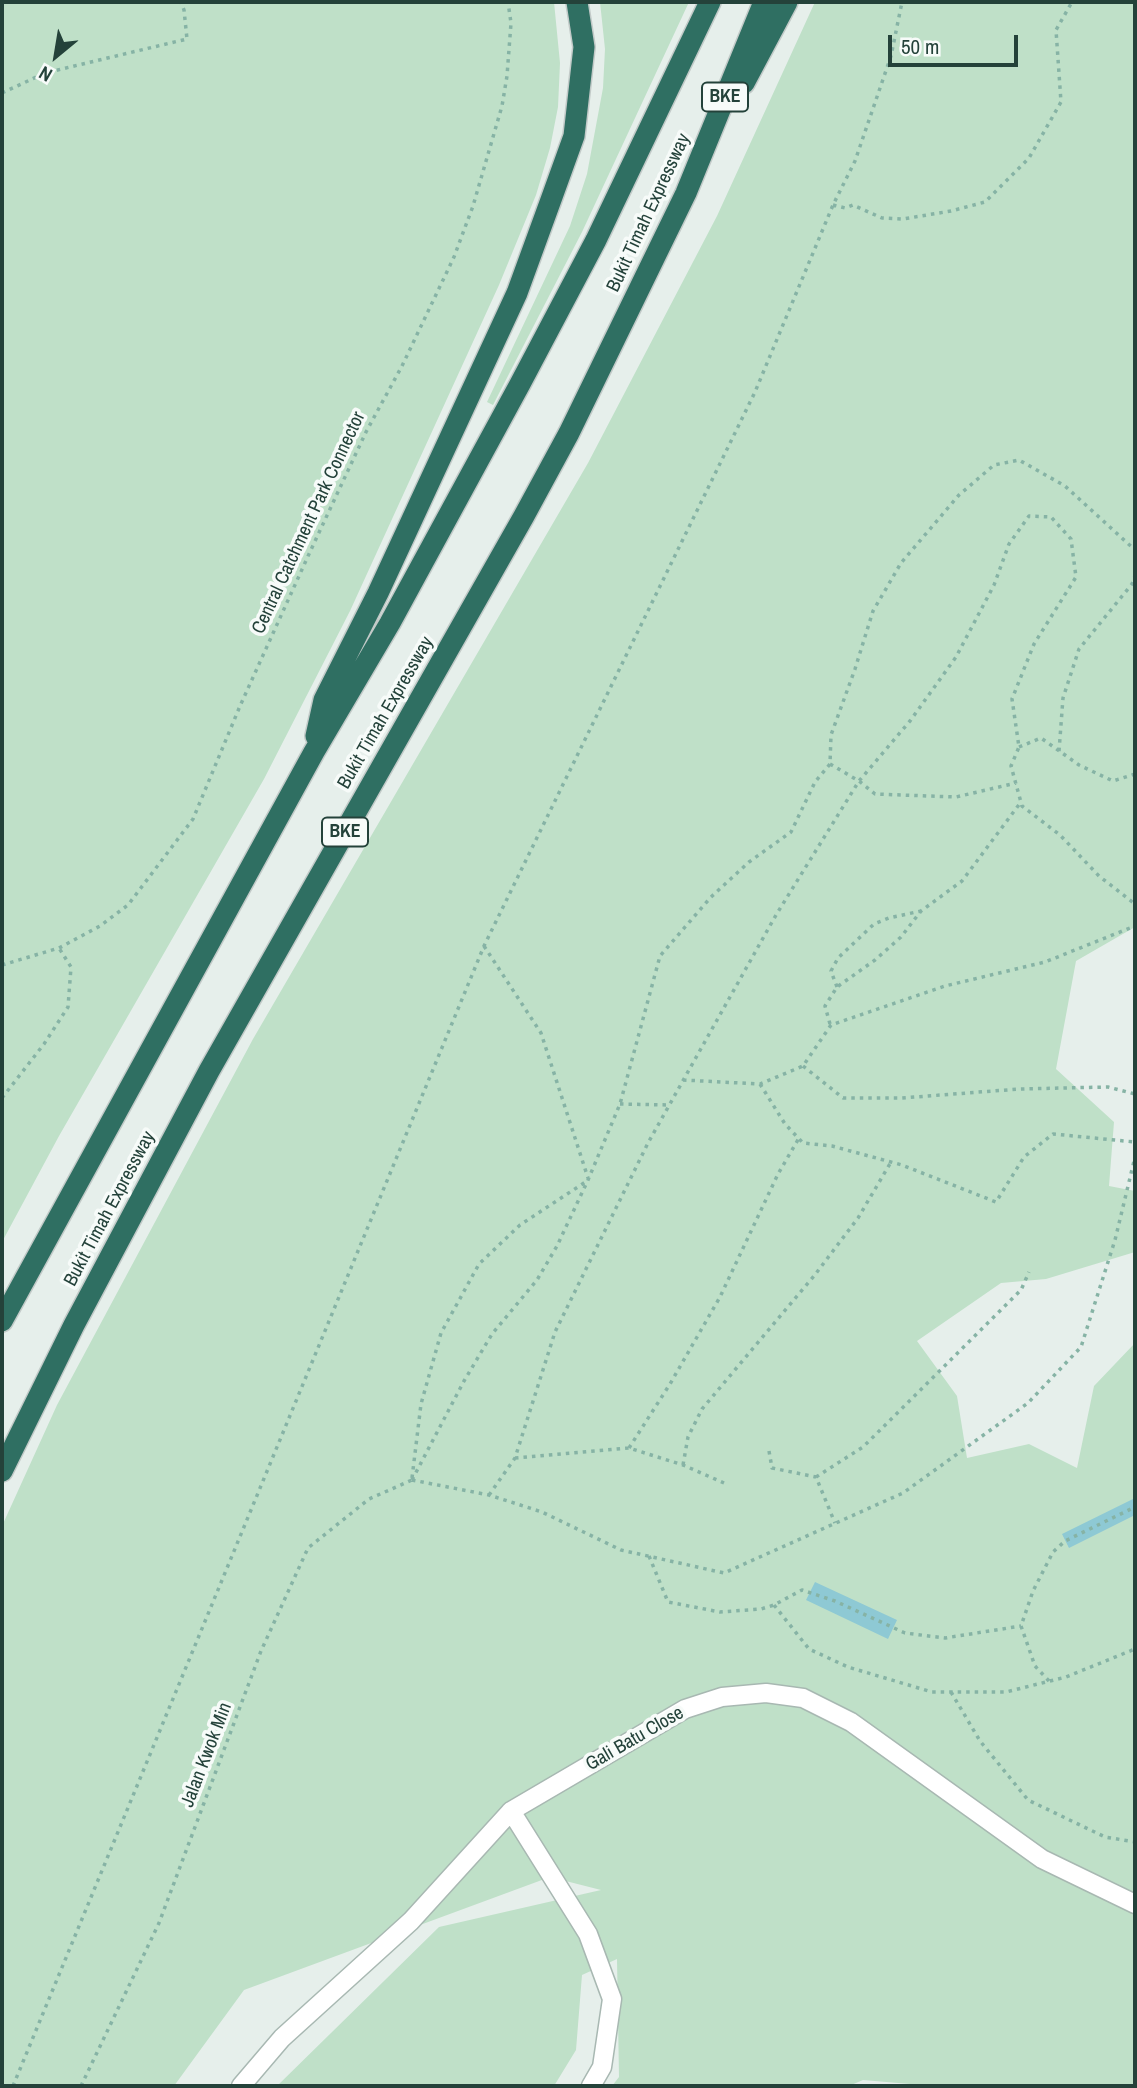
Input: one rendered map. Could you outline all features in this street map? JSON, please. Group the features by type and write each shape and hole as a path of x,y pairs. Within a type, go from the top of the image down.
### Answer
{"highway":[{"path":"314,752 324,700 378,593 517,293 570,148 574,136 584,47 578,2"},
{"name":"Bukit Timah Expressway","path":"2,1321 314,752 390,623 583,264 710,2"},
{"name":"Bukit Timah Expressway","path":"2,1471 74,1325 209,1071 569,433 686,193 764,2"},
{"path":"686,193 787,2"}],"street":[{"name":"Gali Batu Close","path":"241,2086 282,2038 411,1921 511,1811 685,1709 722,1697 766,1693 803,1698 850,1722 1042,1859 1135,1904"},
{"path":"511,1811 588,1934 612,1998 602,2067 591,2086"}],"path":[{"path":"2,93 45,73 187,39 181,2"},
{"name":"Central Catchment Park Connector","path":"2,965 60,948 100,926 128,905 192,819 309,554 366,432 402,366 454,257 473,206 502,106 512,23 508,2"},
{"path":"13,2086 484,946 755,392 833,205 855,161 891,56 902,2"},
{"path":"833,205 845,208 853,205 882,218 903,219 985,202 1028,158 1061,102 1056,30 1072,2"},
{"path":"412,1480 464,1381 492,1335 537,1280 550,1258 588,1180 620,1104 660,956 711,897 750,862 791,832 814,782 830,764 831,735 873,611 901,563 959,495 994,465 1019,460 1065,486 1135,550"},
{"path":"489,1495 515,1458 555,1332 648,1143 776,915 859,781 910,721 956,657 995,585 1009,544 1029,516 1051,517 1071,539 1076,577 1034,644 1012,699 1019,747 1011,766 1023,806 1060,835 1099,876 1135,904"},
{"path":"1059,751 1063,698 1079,649 1132,584 1135,576"},
{"path":"1019,747 1041,738 1079,765 1113,781 1135,774"},
{"path":"830,764 875,794 956,797 1016,783"},
{"path":"831,1025 825,1006 837,987 875,960 901,937 921,911 962,881 1021,802"},
{"path":"837,987 831,971 838,958 874,924 921,911"},
{"path":"683,1080 760,1084 803,1066 831,1025 945,986 1045,962 1135,926"},
{"path":"484,946 541,1033 588,1180"},
{"path":"2,1098 44,1044 68,1007 71,967 60,948"},
{"path":"803,1066 843,1098 902,1098 1018,1089 1108,1087 1135,1094"},
{"path":"760,1084 785,1124 803,1143 831,1146 891,1162 996,1202 1024,1157 1053,1134 1135,1142"},
{"path":"620,1104 669,1105"},
{"path":"629,1448 720,1297 778,1174 799,1138"},
{"path":"412,1480 489,1495 542,1512 621,1550 723,1573 903,1493 1028,1403 1081,1347 1115,1240 1135,1157"},
{"path":"683,1465 688,1437 702,1409 814,1276 858,1218 891,1162"},
{"path":"412,1480 421,1404 441,1333 479,1264 520,1225 588,1180"},
{"path":"769,1451 772,1468 816,1476 863,1447 1013,1299 1021,1290 1029,1272"},
{"path":"515,1458 629,1448 683,1465 724,1483"},
{"path":"816,1476 835,1523"},
{"name":"Jalan Kwok Min","path":"81,2086 159,1923 261,1651 309,1548 369,1499 412,1480"},
{"path":"1049,1681 1035,1666 1021,1626 1033,1591 1053,1552 1065,1541 1135,1507"},
{"path":"649,1556 668,1602 720,1612 774,1605 802,1590 905,1633 945,1638 1021,1626"},
{"path":"774,1605 809,1649 848,1667 932,1692 1006,1692 1066,1677 1135,1649"},
{"path":"951,1692 980,1741 1028,1800 1105,1837 1135,1842"}],"green space":[{"path":"2,2 554,2 560,63 558,107 550,148 536,195 499,285 350,611 264,779 59,1136 2,1242"},
{"path":"600,2 689,2 582,232 493,405 487,402 570,226 587,174 603,88 605,49"},
{"path":"815,2 1135,2 1135,927 1076,961 1056,1069 1114,1122 1109,1186 1135,1191 1135,1252 1046,1279 1001,1283 917,1341 957,1396 967,1458 1029,1444 1077,1468 1094,1386 1135,1343 1135,2086 933,2086 863,2080 849,2086 612,2086 619,2077 617,1959 582,1975 576,2050 554,2086 277,2086 439,1927 601,1890 550,1877 244,1990 174,2086 2,2086 2,1526 57,1405 253,1039 588,463 717,216"}],"water":[{"path":"1135,1498 1135,1515 1069,1548 1062,1534"},
{"path":"815,1582 897,1620 888,1639 806,1600"}]}
